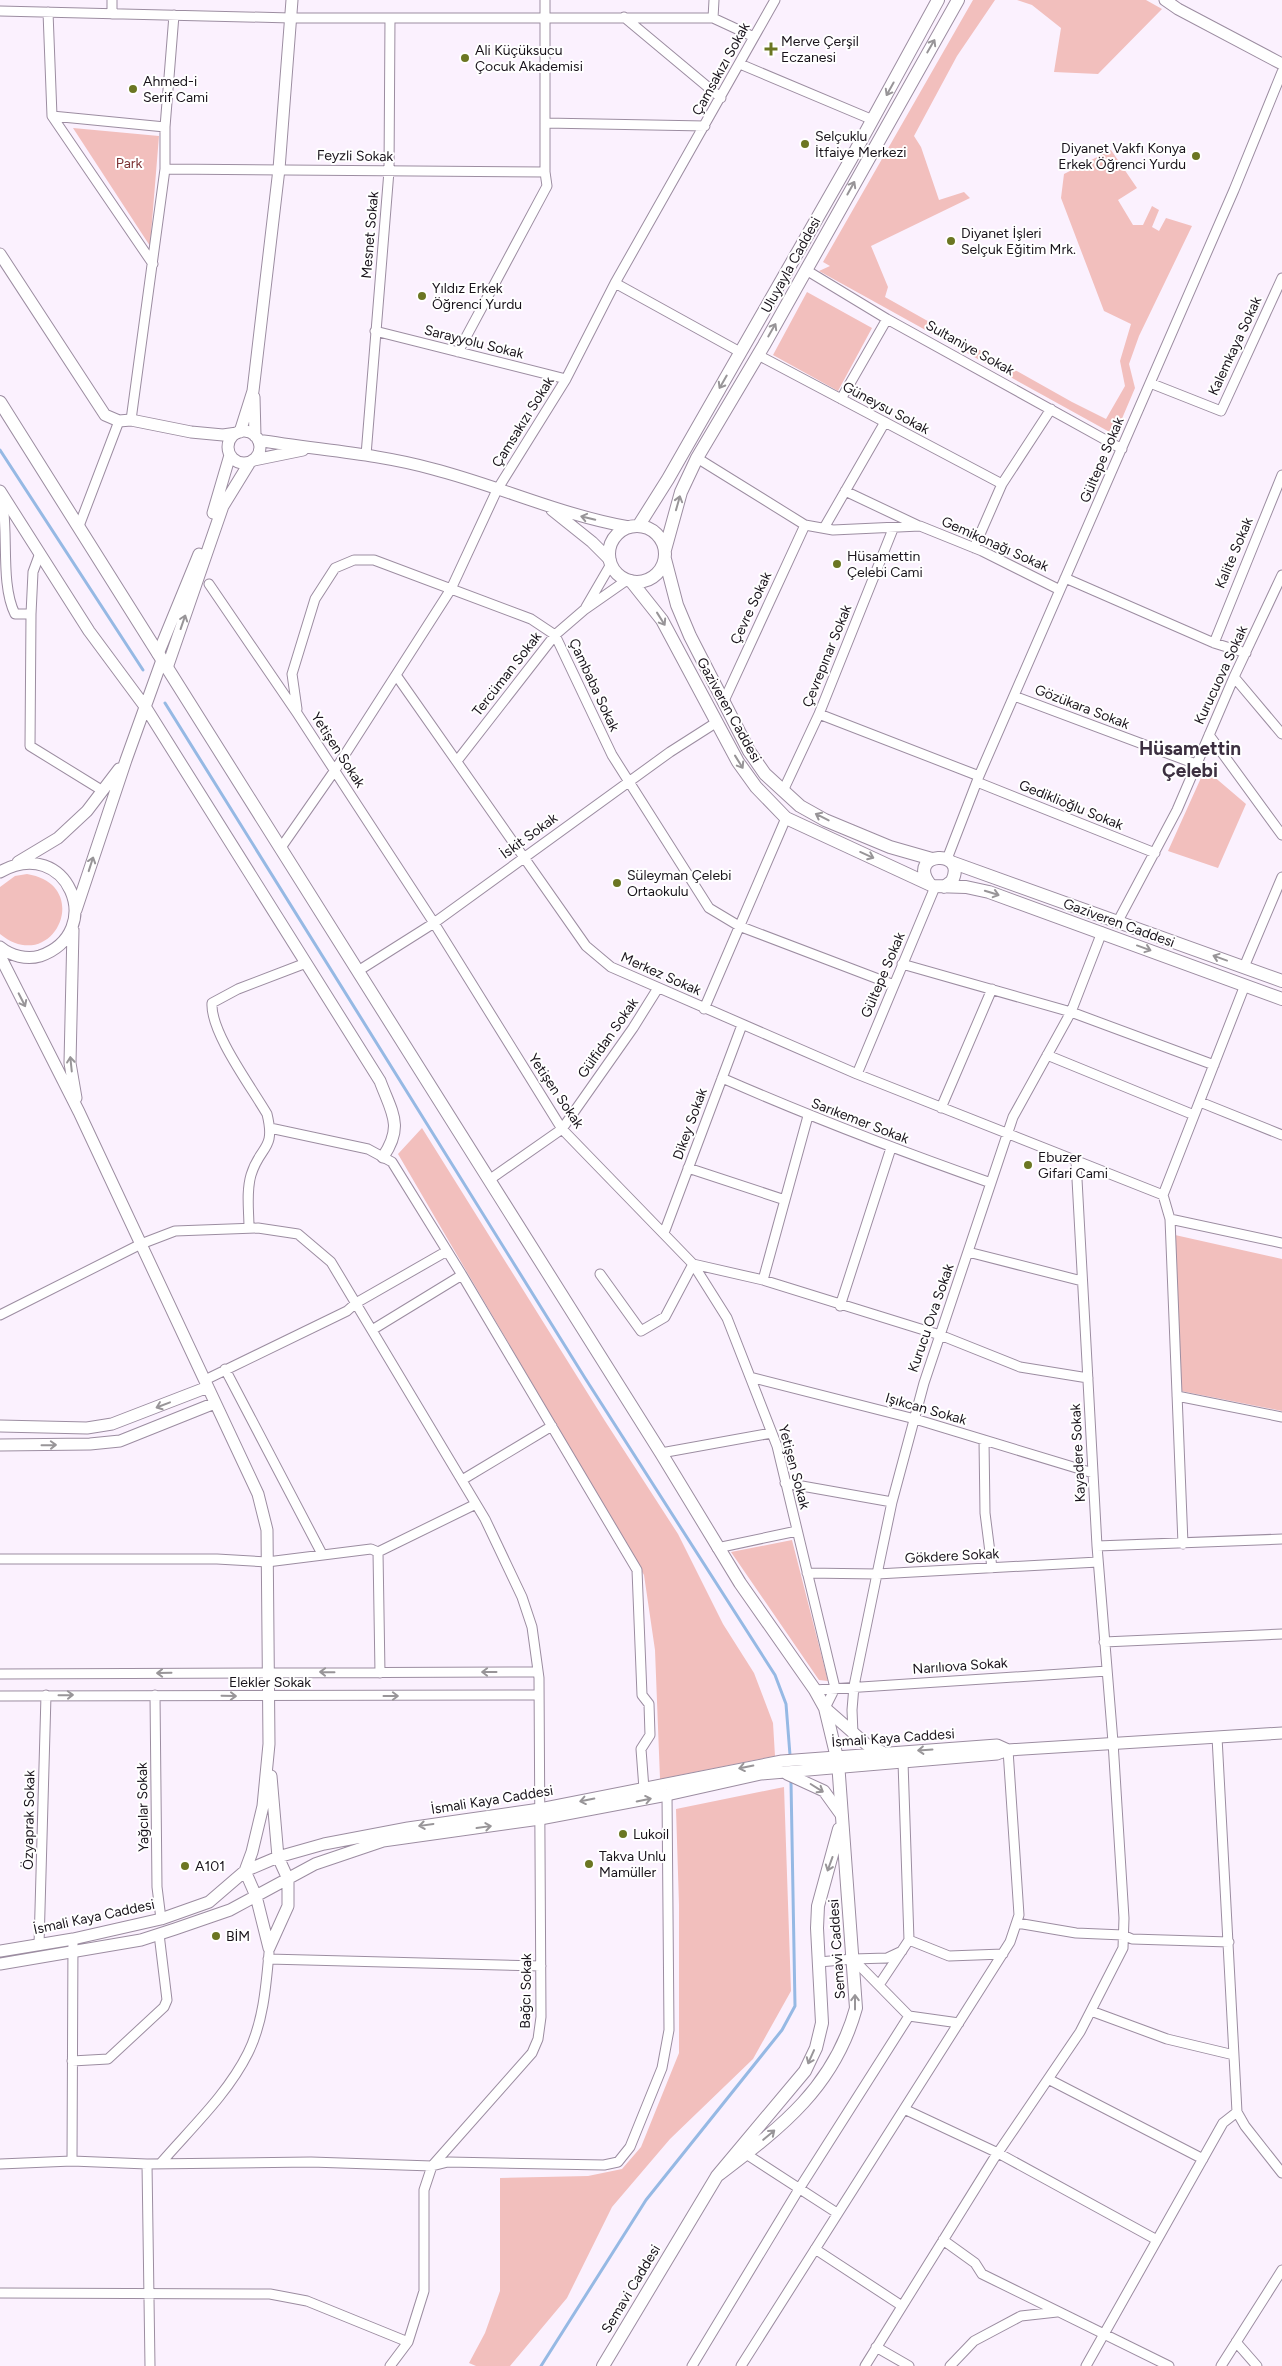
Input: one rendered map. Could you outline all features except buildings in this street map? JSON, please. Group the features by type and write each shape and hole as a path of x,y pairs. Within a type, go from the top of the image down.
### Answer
{"main road":[{"name":"Uluyayla Caddesi","path":"634,526 668,480 873,120 938,0"},
{"name":"Uluyayla Caddesi","path":"665,555 681,492 696,458 758,355 958,0"},
{"name":"Semavi Caddesi","path":"0,402 661,1454 717,1548 815,1690 825,1708 837,1762 856,2008 851,2025 828,2069 807,2100 794,2115 717,2176"},
{"path":"634,526 648,528 656,533 665,555 656,575 648,579 629,580 619,575 611,562 611,543 615,536 634,526"},
{"name":"Gaziveren Caddesi","path":"665,555 677,605 690,636 749,751 765,774 800,806 825,820 890,848 932,859"},
{"name":"Gaziveren Caddesi","path":"629,580 662,620 738,762 756,787 786,818 936,886 966,887 989,892 1282,999"},
{"path":"942,857 949,860 954,866 954,877 948,885 936,886 925,870 932,859 942,857"},
{"name":"Gaziveren Caddesi","path":"949,860 1282,981"},
{"name":"Semavi Caddesi","path":"603,2366 717,2176 805,2071 816,2048 822,2023 818,1906 842,1816"}],"street":[{"path":"112,0 112,14"},
{"path":"162,661 223,506 260,448 256,438 253,391 279,170 292,0"},
{"path":"458,352 547,186 545,172 545,0"},
{"path":"713,18 714,0"},
{"name":"Çamsakızı Sokak","path":"280,849 335,770 451,589 497,490 566,379 615,283 775,0"},
{"path":"1164,0 1180,5 1282,64"},
{"path":"0,11 290,18 713,18 754,37"},
{"path":"48,12 52,116 153,264"},
{"path":"131,420 165,170 164,127 174,15"},
{"path":"624,17 721,98"},
{"name":"Mesnet Sokak","path":"366,455 389,170 390,18"},
{"path":"740,64 873,120"},
{"name":"Gültepe Sokak","path":"949,860 978,779 1122,449 1282,72"},
{"path":"52,116 164,127"},
{"path":"545,123 705,126"},
{"name":"Feyzli Sokak","path":"165,170 545,172"},
{"path":"0,254 105,414 118,421 131,420 191,432 223,435 248,432 256,438 314,449 366,455 432,468 602,522 634,526"},
{"name":"Sultaniye Sokak","path":"806,270 887,319 1122,449"},
{"name":"Kalemkaya Sokak","path":"1150,383 1220,411 1282,278"},
{"path":"615,283 740,352"},
{"path":"841,399 887,319"},
{"name":"Sarayyolu Sokak","path":"375,331 566,379"},
{"name":"Güneysu Sokak","path":"758,355 1002,484"},
{"path":"79,1112 70,1063 69,1014 73,925 76,910 126,760 207,534 229,452 230,440 239,433 253,391"},
{"path":"974,548 1002,484 1051,409"},
{"path":"79,526 118,421"},
{"path":"824,528 885,422"},
{"path":"191,432 214,441 239,462 314,449"},
{"name":"Gemikonağı Sokak","path":"696,458 804,525 833,530 894,529 920,526 974,548 1060,590"},
{"name":"Kalite Sokak","path":"1214,643 1282,476"},
{"path":"845,491 920,526"},
{"path":"0,493 89,631 146,708 380,1081 396,1127 393,1142 383,1157"},
{"path":"0,493 5,511 3,570 6,603 14,614 31,614"},
{"path":"547,506 592,542 611,562"},
{"name":"Çevre Sokak","path":"723,703 804,525"},
{"name":"Çevrepınar Sokak","path":"783,791 818,714 894,529"},
{"path":"40,553 33,572 30,746 103,791"},
{"name":"Çambaba Sokak","path":"297,712 292,674 315,600 335,568 354,560 374,560 530,619 555,636 612,755 709,908 739,926 894,985"},
{"name":"Tercüman Sokak","path":"584,610 611,562"},
{"name":"Kurucuova Sokak","path":"1118,921 1177,810 1234,677 1282,576"},
{"path":"1066,578 1214,643 1246,653"},
{"name":"Tercüman Sokak","path":"457,761 555,636 584,610 629,580"},
{"name":"Yetişen Sokak","path":"210,584 297,712 434,923 562,1130 693,1264 727,1318 772,1433 835,1688"},
{"name":"Merkez Sokak","path":"396,675 586,946 611,967 857,1074 1007,1135 1163,1195"},
{"path":"1234,677 1282,734"},
{"name":"Gözükara Sokak","path":"1014,696 1196,764"},
{"name":"Gediklioğlu Sokak","path":"818,714 1155,853"},
{"name":"İskit Sokak","path":"358,971 434,923 628,781 717,722"},
{"path":"1208,735 1282,835"},
{"path":"0,872 58,838 87,811 126,760"},
{"path":"704,1008 786,818"},
{"path":"12,865 28,862 52,868 70,886 76,910"},
{"path":"1244,967 1282,877"},
{"name":"Gültepe Sokak","path":"857,1074 936,886"},
{"path":"0,948 21,957 37,957 52,951 65,940 73,925"},
{"name":"Kurucu Ova Sokak","path":"853,1734 854,1686 892,1502 924,1383 1013,1117 1071,1012 1102,932"},
{"path":"0,956 79,1112 216,1403 258,1494 267,1530 269,1744 278,1857 288,1879 288,1906 269,1954 261,2015 248,2053 230,2082 160,2164"},
{"path":"249,1228 248,1196 251,1175 256,1162 270,1143 270,1128 267,1114 218,1032 211,1012 212,1004 238,989 306,963"},
{"path":"902,964 1071,1012 1214,1065"},
{"path":"1183,1544 1170,1220 1163,1195 1245,985"},
{"name":"Gülfidan Sokak","path":"489,1180 562,1130 633,1028 658,988"},
{"path":"941,1108 992,990"},
{"name":"Dikey Sokak","path":"664,1233 742,1025"},
{"path":"1047,1055 1194,1116"},
{"name":"Sarıkemer Sokak","path":"722,1078 808,1116 891,1148 991,1183"},
{"path":"1200,1102 1282,1135"},
{"path":"763,1280 808,1116"},
{"path":"270,1128 368,1149 392,1162 462,1275 638,1570 642,1695 649,1704 650,1728 650,1735 641,1749 644,1789"},
{"path":"840,1306 891,1148"},
{"name":"Kayadere Sokak","path":"865,2366 998,2153 1080,2032 1123,1948 1113,1742 1096,1546 1076,1161"},
{"path":"688,1168 785,1200"},
{"path":"1170,1220 1282,1243"},
{"name":"Bağcı Sokak","path":"0,1314 141,1244 175,1231 249,1228 298,1234 331,1262 476,1504 522,1597 532,1627 538,1672 541,2017 538,2039 532,2053 432,2166"},
{"path":"0,1426 87,1428 112,1424 206,1383 225,1369 347,1311 356,1303 447,1251"},
{"path":"968,1252 1082,1281"},
{"path":"600,1274 641,1331 665,1317 693,1264 763,1280 840,1306 940,1335 1020,1367 1088,1378"},
{"path":"372,1330 462,1275"},
{"path":"225,1369 322,1554"},
{"name":"Işıkcan Sokak","path":"750,1376 915,1419 1092,1473"},
{"path":"1177,1396 1282,1417"},
{"path":"0,1446 90,1444 120,1441 216,1403"},
{"path":"462,1480 552,1426"},
{"path":"661,1454 772,1433"},
{"path":"984,1440 985,1513 992,1568"},
{"path":"785,1482 892,1502"},
{"path":"378,1552 476,1504"},
{"path":"717,1548 797,1531"},
{"path":"1096,1546 1282,1539"},
{"path":"0,1559 217,1559 267,1562 372,1548 378,1552"},
{"path":"378,1552 380,1673"},
{"name":"Gökdere Sokak","path":"807,1573 877,1574 1098,1562"},
{"path":"1104,1642 1282,1634"},
{"name":"Narılıova Sokak","path":"815,1690 1107,1671"},
{"name":"Elekler Sokak","path":"0,1674 538,1672"},
{"path":"835,1688 825,1708 853,1734 883,1753"},
{"name":"Özyaprak Sokak","path":"39,1945 46,1695"},
{"name":"Yağcılar Sokak","path":"155,1695 157,1887 160,1919"},
{"name":"Elekler Sokak","path":"0,1696 539,1695"},
{"name":"İsmali Kaya Caddesi","path":"0,1964 141,1940 230,1910 315,1864 383,1842 540,1814 743,1767 782,1761 904,1762 997,1754 1008,1750 1282,1733"},
{"path":"1217,1737 1237,2112 1245,2126 1282,2173"},
{"path":"269,1744 263,1806 245,1872 256,1896 269,1954"},
{"name":"İsmali Kaya Caddesi","path":"0,1951 73,1939 160,1919 209,1902 245,1872 278,1857 324,1844 371,1835 540,1814 667,1795 761,1774 783,1772 883,1753 997,1746 1008,1750"},
{"path":"741,2366 1010,1942 1019,1915 1008,1750"},
{"path":"879,1984 909,1940 904,1762"},
{"path":"783,1772 806,1781 824,1791 842,1816"},
{"path":"0,2164 72,2161 146,2164 311,2162 432,2166 448,2162 604,2165 618,2162 630,2147 662,2068 669,2030 667,1795"},
{"path":"1017,1923 1076,1933 1123,1935 1132,1939 1228,1942"},
{"path":"72,2061 108,2059 164,2007 166,2000 159,1934"},
{"path":"72,2161 73,1939"},
{"path":"909,1940 949,1956 1003,1954"},
{"path":"819,1962 887,1958 902,1951"},
{"path":"269,1954 540,1966"},
{"path":"853,1959 909,2016 959,2023"},
{"path":"1090,2011 1167,2040 1234,2055"},
{"path":"692,2366 799,2189 909,2016"},
{"path":"1048,2079 1203,2159"},
{"path":"904,2109 998,2153 1157,2240"},
{"path":"1086,2366 1223,2123 1237,2112"},
{"path":"746,2154 837,2214"},
{"path":"146,2164 150,2366"},
{"path":"390,2366 408,2342 424,2292 424,2190 432,2166"},
{"path":"943,2240 974,2263 982,2274 1169,2366"},
{"path":"815,2249 902,2306"},
{"path":"1221,2366 1282,2270"},
{"path":"0,2293 279,2296 307,2301 408,2342"},
{"path":"950,2366 974,2341 1021,2316 1058,2311"},
{"path":"1236,2342 1257,2366"},
{"path":"876,2347 909,2366"}],"green space":[{"path":"973,0 995,0 957,56 914,136 921,147 939,200 964,192 970,198 871,246 888,287 885,297 1072,402 1106,419 1125,386 1120,361 1131,324 1104,311 1061,198 1064,174 1111,150 1137,188 1118,200 1133,225 1143,225 1152,206 1159,210 1152,227 1159,231 1166,218 1192,226 1139,336 1129,364 1135,388 1115,435 819,271 830,266 823,262"},
{"path":"1017,0 1146,0 1162,9 1098,74 1054,72 1061,28 1032,5"},
{"name":"Park","path":"73,128 159,136 150,246"},
{"path":"807,292 872,328 838,391 773,355"},
{"path":"1205,769 1246,804 1218,868 1168,851"},
{"path":"27,874 48,881 59,894 62,909 59,924 50,937 36,944 19,944 0,934 0,887 15,876"},
{"path":"422,1128 678,1534 723,1624 754,1673 773,1723 775,1756 660,1779 655,1650 644,1575 398,1154"},
{"path":"1175,1235 1282,1259 1282,1411 1181,1391"},
{"path":"792,1540 828,1681 819,1680 731,1552"},
{"path":"784,1787 791,1991 753,2059 670,2139 612,2207 567,2298 510,2366 476,2366 469,2363 485,2333 500,2291 500,2178 588,2176 622,2169 641,2147 679,2053 679,1905 676,1809"}],"waterway":[{"path":"0,450 143,670"},
{"path":"165,703 585,1378 775,1675 786,1704 790,1755"},
{"path":"541,2366 646,2200 782,2030 795,2006 791,1782"}],"place":[{"name":"Merve Çerşil Eczanesi","path":"771,49"},
{"name":"Ali Küçüksucu Çocuk Akademisi","path":"465,58"},
{"name":"Ahmed-i Serif Cami","path":"133,89"},
{"name":"Selçuklu İtfaiye Merkezi","path":"805,144"},
{"name":"Diyanet Vakfı Konya Erkek Öğrenci Yurdu","path":"1196,156"},
{"name":"Diyanet İşleri Selçuk Eğitim Mrk.","path":"951,241"},
{"name":"Yıldız Erkek Öğrenci Yurdu","path":"422,296"},
{"name":"Hüsamettin Çelebi Cami","path":"837,564"},
{"name":"Süleyman Çelebi Ortaokulu","path":"617,883"},
{"name":"Ebuzer Gifari Cami","path":"1028,1165"},
{"name":"Lukoil","path":"623,1834"},
{"name":"Takva Unlu Mamüller","path":"589,1864"},
{"name":"A101","path":"185,1866"},
{"name":"BİM","path":"216,1936"}],"district":[{"name":"Hüsamettin Çelebi","path":"1190,759"}]}
